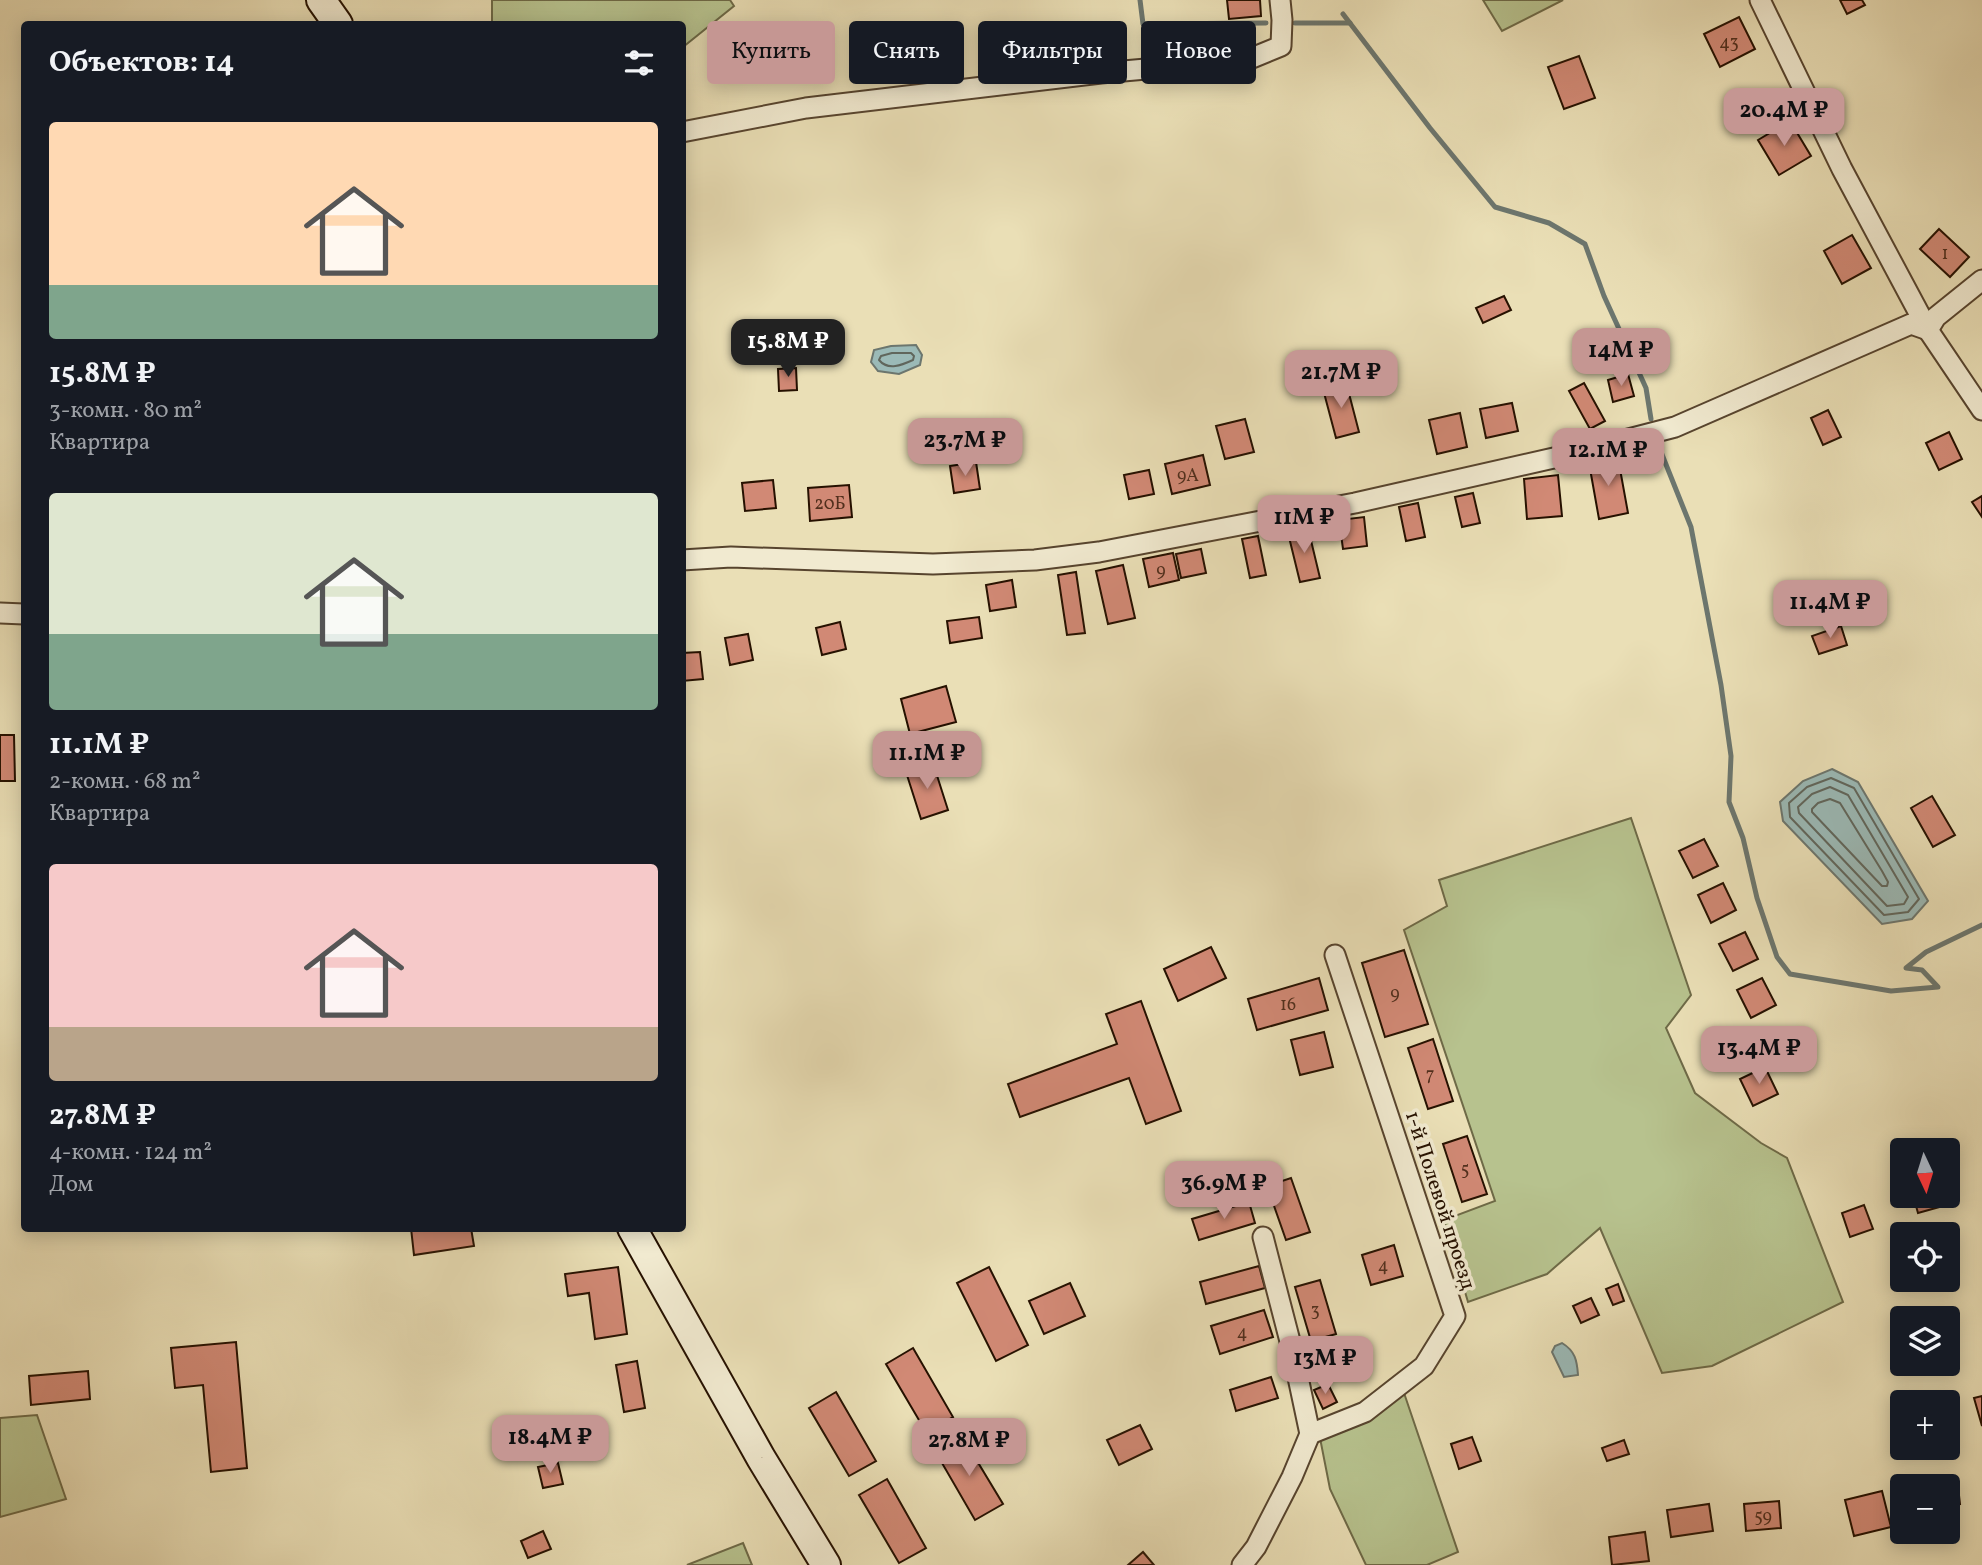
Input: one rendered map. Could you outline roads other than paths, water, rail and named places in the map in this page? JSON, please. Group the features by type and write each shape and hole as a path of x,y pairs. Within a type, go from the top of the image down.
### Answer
{"street":[{"path":"321,0 336,21"},
{"path":"686,131 806,108 1101,73 1247,60 1281,46 1280,0"},
{"path":"1759,0 1842,169 1928,330 1982,410"},
{"path":"1928,330 1936,317 1982,280"},
{"path":"686,560 731,557 933,564 1035,560 1112,549 1356,503 1567,455 1675,427 1911,324 1928,330"},
{"path":"0,613 21,614"},
{"name":"1-й Полевой проезд","path":"1310,1434 1365,1412 1424,1366 1455,1316 1335,955"},
{"path":"634,1232 761,1458 826,1565"},
{"path":"1242,1565 1262,1535 1292,1477 1310,1434 1292,1349 1263,1237"}],"water":[{"path":"916,345 922,355 920,365 899,374 878,371 871,362 874,350"},
{"path":"1832,769 1858,782 1928,901 1912,919 1882,924 1783,821 1780,802 1803,781"},
{"path":"1562,1343 1574,1356 1578,1375 1564,1377 1552,1352 1555,1346"}],"waterway":[{"path":"1140,0 1143,24 1266,23"},
{"path":"1343,14 1430,128 1495,207 1549,223 1585,244 1604,296 1646,388 1651,419"},
{"path":"1295,23 1350,23"},
{"path":"1659,447 1691,527 1721,685 1731,756 1729,802 1743,838 1757,898 1777,957 1790,974 1891,991 1938,987 1922,970 1906,968 1926,952 1982,925"}]}
